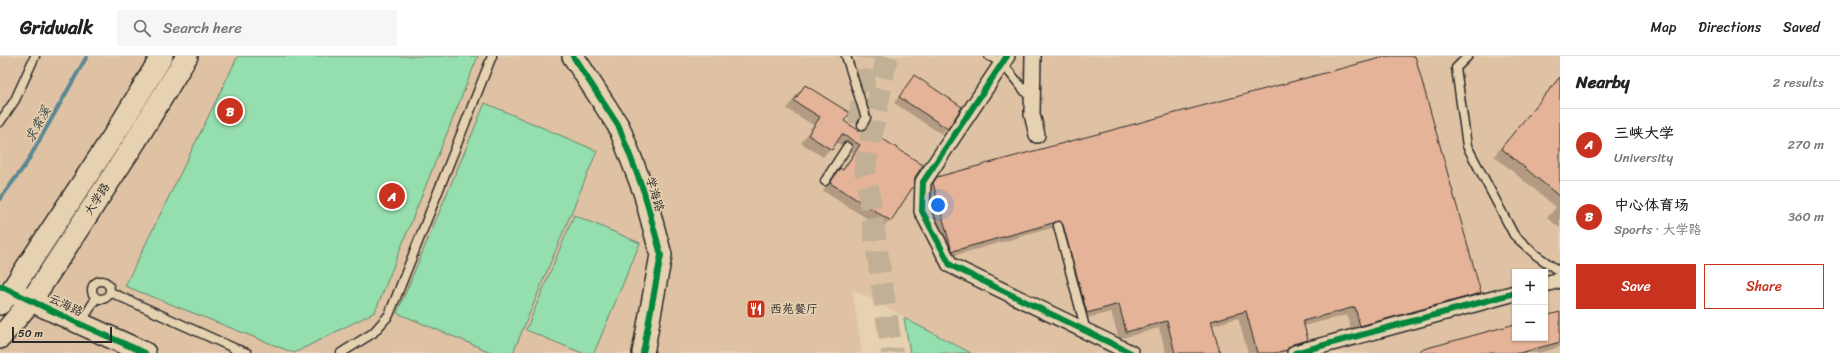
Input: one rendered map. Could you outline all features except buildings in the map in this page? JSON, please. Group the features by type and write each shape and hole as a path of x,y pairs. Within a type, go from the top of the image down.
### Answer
{"main road":[{"name":"大学路","path":"4,294 118,129 162,56"},
{"name":"大学路","path":"0,338 31,301 135,142 187,56"},
{"name":"学海路","path":"573,56 619,127 644,192 661,255 643,353"},
{"name":"云海路","path":"4,294 31,301 145,353"}],"street":[{"path":"1033,56 1032,114 1037,135"},
{"path":"999,58 923,182 922,211 950,265 1131,353"},
{"path":"1548,283 1560,280"},
{"path":"1295,353 1512,293"}],"lane":[{"path":"0,122 15,100 35,56"},
{"path":"341,353 373,333 388,315 492,56"},
{"path":"846,56 866,118 862,125"},
{"path":"1468,56 1456,68 1467,146 1514,235 1536,255 1560,272"},
{"path":"999,58 1032,101"},
{"path":"825,181 847,147"},
{"path":"1058,226 1086,332"},
{"path":"104,280 109,285 110,292 107,297 102,299 96,298 92,293 92,286 97,281 104,280"},
{"path":"110,292 235,351 247,353"},
{"path":"80,324 96,298"}],"shaded area":[{"path":"0,56 1560,56 1560,353 971,353 852,289 862,353 0,353"}],"green space":[{"path":"238,56 478,56 375,312 294,353 125,286"},
{"path":"485,103 597,151 513,353 493,353 397,313"},
{"path":"574,215 640,243 594,353 582,353 526,330"},
{"path":"904,318 971,353 910,353"}],"waterway":[{"name":"求索溪","path":"0,199 26,164 87,56"}],"tunnel":[{"path":"859,124 867,56"},
{"path":"887,56 865,168 892,353"}],"cycle path":[{"path":"573,56 619,127 644,192 661,255 643,353"},
{"path":"1007,56 923,182 922,211 950,265 1131,353"},
{"path":"0,286 145,353"},
{"path":"1295,353 1512,294"}],"place":[{"name":"中心体育场","path":"230,111"},
{"name":"三峡大学","path":"392,196"},
{"name":"西苑餐厅","path":"756,309"}]}
